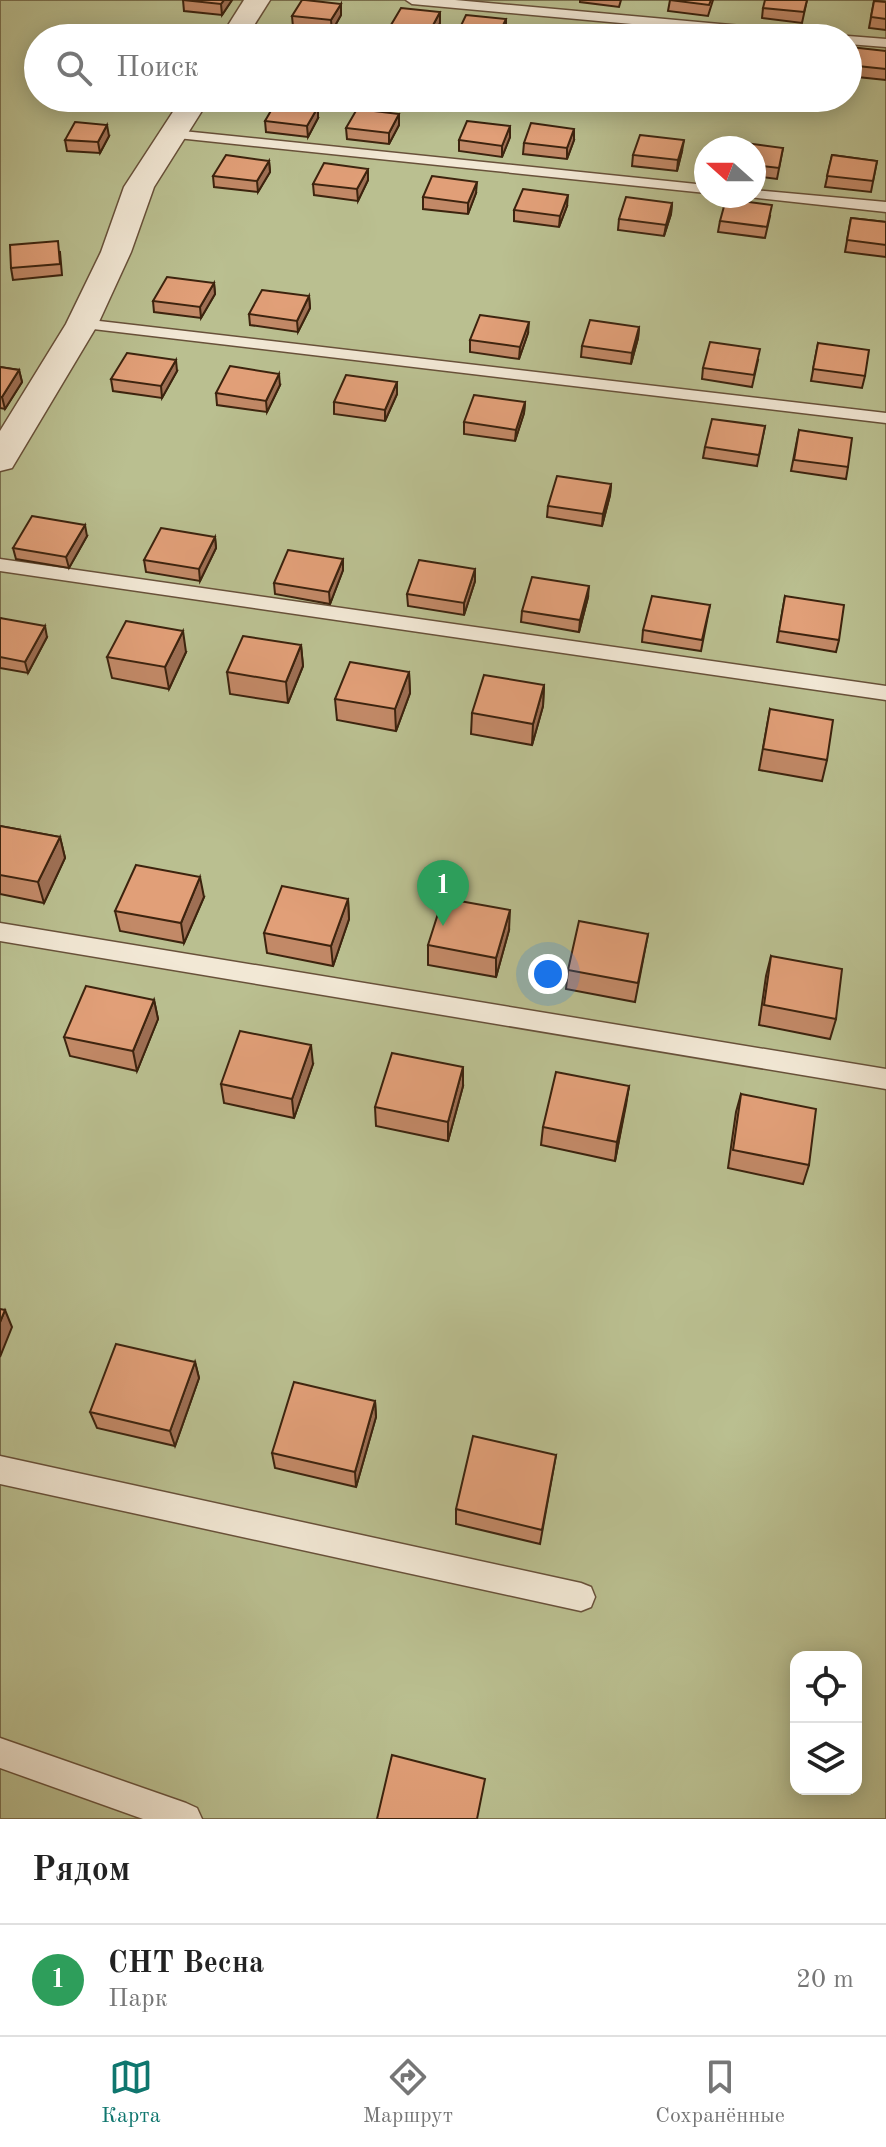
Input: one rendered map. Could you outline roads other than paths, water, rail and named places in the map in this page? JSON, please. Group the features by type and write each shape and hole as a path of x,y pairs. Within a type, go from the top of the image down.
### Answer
{"street":[{"path":"242,24 257,0"},
{"path":"0,460 82,324 116,252 139,187 187,112"}],"lane":[{"path":"412,0 675,24"},
{"path":"862,41 886,43"},
{"path":"173,134 694,188"},
{"path":"766,195 886,207"},
{"path":"82,324 886,418"},
{"path":"0,565 886,693"},
{"path":"0,932 886,1079"},
{"path":"0,1470 581,1597"},
{"path":"0,1753 186,1819"}],"place":[{"name":"СНТ Весна","path":"443,926"}]}
